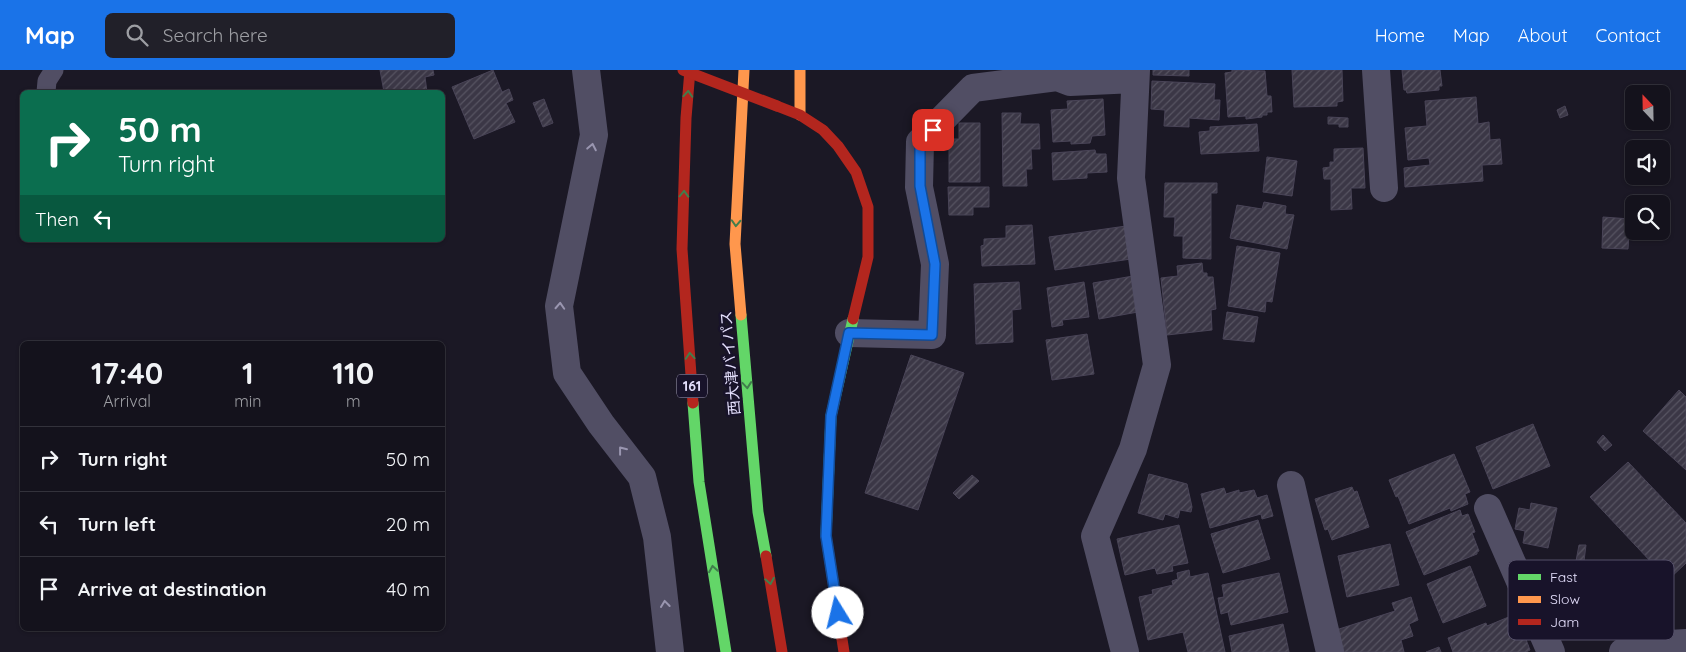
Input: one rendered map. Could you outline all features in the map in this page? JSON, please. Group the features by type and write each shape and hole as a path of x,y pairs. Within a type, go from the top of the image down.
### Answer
{"main road":[{"path":"683,70 800,115 823,130 838,146 856,172 868,207 868,257 831,416 826,536 844,652"},
{"name":"161","path":"690,70 686,118 682,249 699,482 726,652"},
{"name":"西大津バイパス","path":"744,70 735,244 758,512 782,652"},
{"path":"800,70 800,115"}],"street":[{"path":"586,70 594,135 559,306 567,373 601,424 642,476 656,537 670,652"},
{"path":"1376,70 1384,188"},
{"path":"849,333 932,335 935,264 920,186 920,142 973,88 1057,77 1070,82 1136,74 1130,178 1157,365 1133,449 1095,536 1125,652"},
{"path":"1291,485 1330,652"},
{"path":"1488,508 1511,560"},
{"path":"1546,640 1551,652"},
{"path":"1632,650 1686,643"}],"lane":[{"path":"46,90 47,82 54,70"}],"building":[{"path":"380,70 433,70 434,75 425,77 427,90 384,90"},
{"path":"493,70 502,92 509,89 513,100 506,103 515,122 474,139 452,87"},
{"path":"1153,70 1189,70 1189,76 1153,75"},
{"path":"1232,70 1265,71 1267,96 1271,96 1272,112 1267,112 1267,115 1262,115 1262,117 1246,119 1246,116 1228,117 1225,73 1232,72"},
{"path":"1292,70 1342,70 1343,101 1337,102 1337,106 1294,107"},
{"path":"1402,70 1440,70 1442,86 1439,86 1439,90 1407,93 1404,90"},
{"path":"1152,81 1215,84 1214,100 1220,100 1219,120 1189,118 1189,127 1164,126 1165,110 1151,109"},
{"path":"1476,97 1478,124 1489,122 1490,140 1500,139 1502,164 1482,165 1483,181 1405,187 1404,168 1430,165 1429,158 1408,160 1405,128 1427,126 1425,101"},
{"path":"544,99 553,123 543,127 533,103"},
{"path":"1103,99 1105,135 1092,136 1090,143 1071,144 1071,141 1053,142 1051,110 1068,109 1067,101"},
{"path":"1565,106 1568,115 1560,118 1557,110"},
{"path":"1002,113 1021,113 1020,124 1039,124 1040,149 1031,149 1032,169 1026,169 1027,186 1003,186"},
{"path":"1328,117 1348,118 1348,127 1339,127 1339,124 1328,124"},
{"path":"959,123 980,123 980,182 949,182 949,139 959,139"},
{"path":"1257,124 1259,151 1201,154 1199,132 1210,131 1210,127"},
{"path":"1363,148 1365,188 1351,188 1352,209 1331,210 1331,179 1324,179 1323,168 1330,167 1330,162 1334,162 1334,149"},
{"path":"1095,150 1096,154 1106,154 1107,172 1087,173 1087,178 1053,180 1052,153"},
{"path":"1267,157 1297,161 1292,196 1263,192"},
{"path":"1165,183 1217,183 1217,193 1211,193 1211,259 1183,258 1183,236 1174,236 1175,217 1164,217"},
{"path":"948,187 989,187 989,207 973,207 973,215 949,215"},
{"path":"1264,202 1286,206 1285,214 1294,215 1287,249 1230,238 1237,205 1262,209"},
{"path":"1603,217 1625,219 1625,240 1629,240 1628,249 1602,248"},
{"path":"1032,225 1035,264 982,266 981,246 984,245 984,239 1006,238 1006,226"},
{"path":"1126,226 1131,259 1055,270 1049,237"},
{"path":"1237,246 1280,253 1272,302 1266,301 1265,312 1228,306"},
{"path":"1202,263 1203,273 1207,273 1207,277 1213,277 1216,309 1211,310 1212,330 1167,335 1161,278 1178,276 1177,266"},
{"path":"1133,276 1138,312 1099,319 1093,283"},
{"path":"1019,282 1021,309 1012,310 1013,342 976,344 974,284"},
{"path":"1084,282 1089,317 1062,320 1063,325 1052,327 1047,288"},
{"path":"1227,312 1258,317 1254,342 1223,339"},
{"path":"1087,334 1094,374 1052,380 1046,340"},
{"path":"911,355 964,373 918,510 865,493"},
{"path":"1679,390 1686,397 1686,470 1643,431"},
{"path":"1533,424 1550,466 1493,489 1476,447"},
{"path":"1603,435 1612,445 1605,451 1597,442"},
{"path":"1454,454 1470,492 1465,494 1468,504 1451,511 1450,508 1409,524 1398,496 1396,497 1389,480"},
{"path":"1628,462 1686,523 1686,563 1674,574 1674,560 1649,560 1590,497"},
{"path":"1149,474 1187,484 1192,507 1191,512 1180,510 1178,518 1165,514 1163,520 1138,513"},
{"path":"972,475 979,481 959,499 953,493"},
{"path":"1352,487 1354,492 1357,491 1369,527 1332,540 1328,529 1325,530 1315,499"},
{"path":"1224,488 1226,494 1239,490 1239,493 1254,490 1257,498 1267,495 1273,516 1262,519 1261,514 1210,528 1201,494"},
{"path":"1531,503 1557,508 1548,548 1523,543 1525,531 1515,529 1519,508 1530,510"},
{"path":"1460,510 1462,516 1468,514 1475,532 1472,533 1479,551 1477,554 1424,575 1406,532"},
{"path":"1258,520 1270,559 1223,573 1211,534"},
{"path":"1179,525 1188,563 1172,566 1173,571 1157,574 1155,568 1125,575 1117,539"},
{"path":"1390,544 1399,585 1347,597 1338,556"},
{"path":"1579,545 1586,545 1584,560 1576,560"},
{"path":"1470,566 1486,606 1443,623 1427,584"},
{"path":"1189,570 1190,577 1208,573 1225,652 1188,652 1183,632 1148,640 1139,597 1153,594 1152,590 1173,585 1172,581 1178,579 1177,573"},
{"path":"1279,573 1288,612 1231,625 1228,612 1221,614 1218,598 1224,597 1222,585"},
{"path":"1411,597 1418,620 1409,624 1413,636 1401,640 1404,652 1344,652 1336,630 1395,611 1392,603"},
{"path":"1508,617 1508,640 1526,640 1530,650 1526,652 1453,652 1448,638 1486,623 1487,626"},
{"path":"1283,624 1289,652 1232,652 1229,636"},
{"path":"1439,647 1441,652 1426,652"}],"traffic: fast":[{"path":"741,315 758,512 766,556"},
{"path":"826,536 831,416 853,319"},
{"path":"693,403 699,482 726,652"}],"traffic: slow":[{"path":"741,315 735,244 744,70"},
{"path":"800,70 800,115"}],"traffic: jam":[{"path":"683,70 777,106"},
{"path":"690,70 686,118 682,249 693,403"},
{"path":"777,106 800,115 823,130 838,146 856,172 868,207 868,257 853,319"},
{"path":"826,536 844,652"},
{"path":"766,556 782,652"}],"route":[{"path":"838,613 826,536 831,416 849,333 932,335 935,264 920,186 920,142 933,130"}]}
